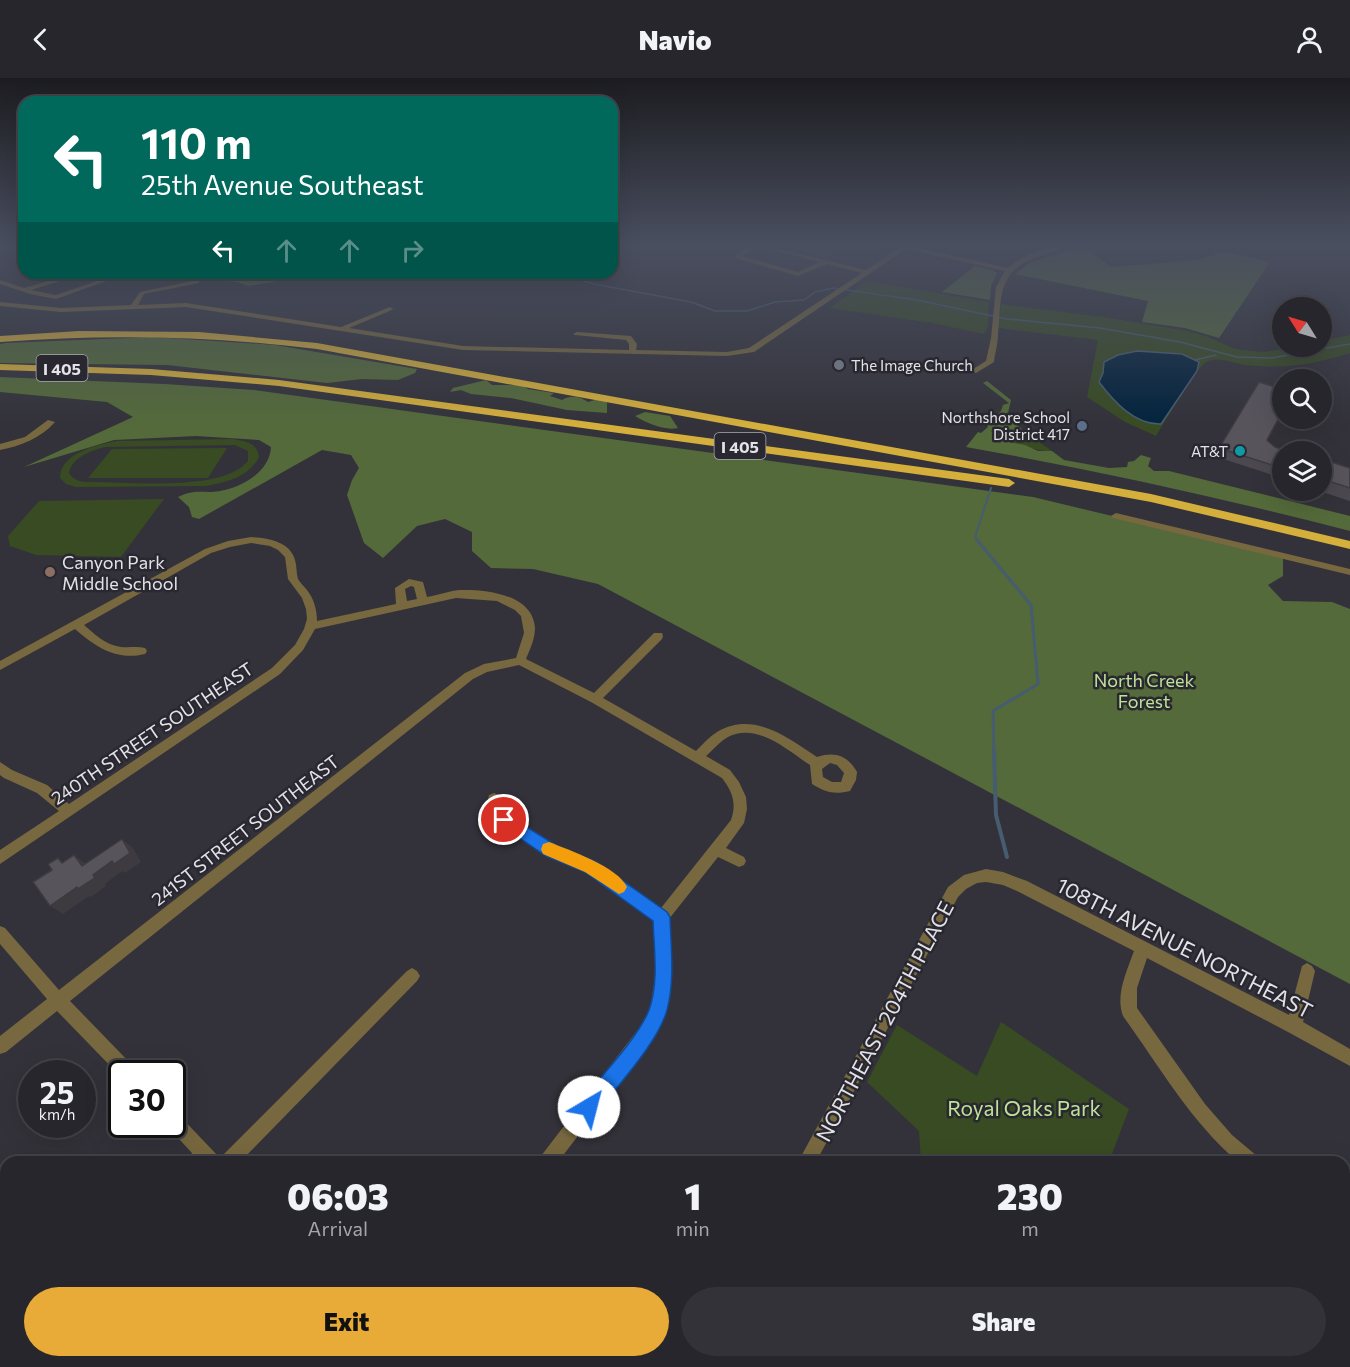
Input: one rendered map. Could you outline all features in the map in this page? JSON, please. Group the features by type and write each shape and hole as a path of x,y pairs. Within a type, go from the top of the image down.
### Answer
{"highway":[{"name":"I 405","path":"0,337 192,333 345,349 1153,494 1243,513 1350,543"},
{"name":"I 405","path":"0,367 125,371 294,385 1030,486 1184,514 1350,554"}],"street":[{"path":"13,306 61,310 155,306"},
{"path":"194,306 462,348 738,354 757,346 816,306"},
{"path":"976,371 990,362 997,306"},
{"path":"344,329 390,309"},
{"path":"577,334 628,338 633,344 632,351"},
{"path":"1,447 10,446 42,432 51,422"},
{"path":"1116,516 1350,572"},
{"path":"0,666 222,545 241,541 259,541 283,548 291,560 293,578 307,598 312,614 312,626 456,594 479,593 511,603 523,611 529,623 528,640 520,660 595,699 726,774 735,785 741,799 742,811 737,823 717,850 662,917 663,978 658,1011 646,1033 552,1156"},
{"path":"402,606 400,588 409,582 419,584 423,602"},
{"path":"76,624 106,649 117,653 141,651"},
{"name":"240TH STREET SOUTHEAST","path":"0,858 276,671 298,651 312,626"},
{"path":"595,699 658,636"},
{"name":"241ST STREET SOUTHEAST","path":"0,1046 469,676 484,668 520,660"},
{"path":"697,757 726,732 747,728 759,729 773,735 818,764"},
{"path":"0,767 8,774 42,789 68,811"},
{"path":"494,799 504,820 552,851 591,867 662,917"},
{"path":"717,850 739,861"},
{"name":"108TH AVENUE NORTHEAST","path":"998,876 1293,1026 1350,1058"},
{"name":"NORTHEAST 204TH PLACE","path":"810,1156 953,892 962,882 976,877 998,876"},
{"path":"0,934 58,1000 116,1060"},
{"path":"1142,949 1129,988 1129,1011 1199,1110 1226,1141 1244,1156"},
{"path":"1293,1026 1306,971"},
{"path":"234,1156 412,976"},
{"path":"186,1138 201,1156"}],"green space":[{"path":"833,306 989,306 988,327 984,334 932,323 830,308"},
{"path":"1001,306 1018,306 1103,317 1188,331 1235,349 1272,351 1272,357 1332,357 1332,339 1350,335 1350,353 1310,363 1286,366 1245,365 1220,360 1205,363 1194,376 1156,436 1125,422 1087,397 1098,340 998,328"},
{"path":"1147,306 1240,306 1219,338 1185,328 1142,322"},
{"path":"153,337 275,345 417,369 415,373 398,380 362,379 327,383 167,365 0,363 0,344"},
{"name":"North Creek Forest","path":"0,377 254,390 1033,497 1283,557 1283,576 1268,585 1283,601 1332,602 1350,609 1350,984 598,584 533,569 491,568 472,551 472,532 445,519 417,526 383,558 364,543 347,495 359,468 351,455 322,450 199,519 192,517 189,507 178,497 195,492 220,491 246,482 266,463 271,447 259,440 196,436 114,440 24,467 133,417 107,402 0,392"},
{"path":"486,380 492,385 522,385 528,389 554,393 550,396 562,400 578,397 588,402 598,399 607,402 607,413 567,410 511,398 471,394 461,390 450,392 453,388"},
{"path":"987,381 1011,400 1007,417 1029,435 1020,437 1007,428 991,431 1004,441 1025,445 1038,451 1052,451 1064,460 1109,468 1127,467 1128,462 1134,461 1141,455 1151,458 1148,466 1154,471 1169,471 1272,497 1272,501 1290,501 1350,516 1350,531 1158,485 966,447 978,432 981,433 988,427 987,425 1001,411 1003,405 1009,403 983,383"},
{"path":"645,412 670,416 678,428 656,426 635,416"},
{"path":"1007,428 1014,434 1029,435 1052,451 1020,445 990,432"},
{"path":"232,439 253,445 259,457 255,464 243,474 206,486 76,487 66,484 60,478 66,462 73,456 90,448 117,441","holes":["235,445 248,451 248,461 236,471 197,481 151,484 87,482 75,479 69,473 78,459 105,447"]},
{"path":"227,448 208,478 88,478 112,449"},
{"path":"164,499 121,557 36,555 10,546 8,536 39,501"},
{"name":"Royal Oaks Park","path":"1001,1022 1129,1109 1111,1156 921,1156 919,1131 867,1082 897,1025 977,1076"}],"water":[{"path":"1137,351 1182,354 1199,362 1197,371 1161,424 1142,421 1126,411 1099,382 1104,362 1118,355"}],"building":[{"path":"1259,382 1272,386 1273,429 1267,440 1272,444 1272,465 1219,448"},
{"path":"1332,462 1350,468 1350,488 1332,482"},
{"path":"122,839 130,853 114,864 112,861 93,875 95,878 78,889 77,887 50,906 33,882 52,870 48,864 58,858 62,863 74,855 82,866"}],"waterway":[{"path":"702,306 715,311 747,311 762,306"},
{"path":"946,306 1007,319 1100,328 1180,342 1237,357 1271,358 1350,344"},
{"path":"1195,360 1216,355"},
{"path":"979,542 975,537 991,488"},
{"path":"977,540 1031,605 1038,684 993,711 994,753"},
{"path":"994,751 996,815 1007,857"}],"slow traffic":[{"path":"549,849 591,867 619,887"}],"place":[{"name":"The Image Church","path":"839,365"},
{"name":"Northshore School District 417","path":"1082,426"},
{"name":"AT&T","path":"1240,451"},
{"name":"Canyon Park Middle School","path":"50,572"}],"route":[{"path":"504,820 552,851 591,867 662,917 663,978 658,1011 646,1033 589,1107"}]}
